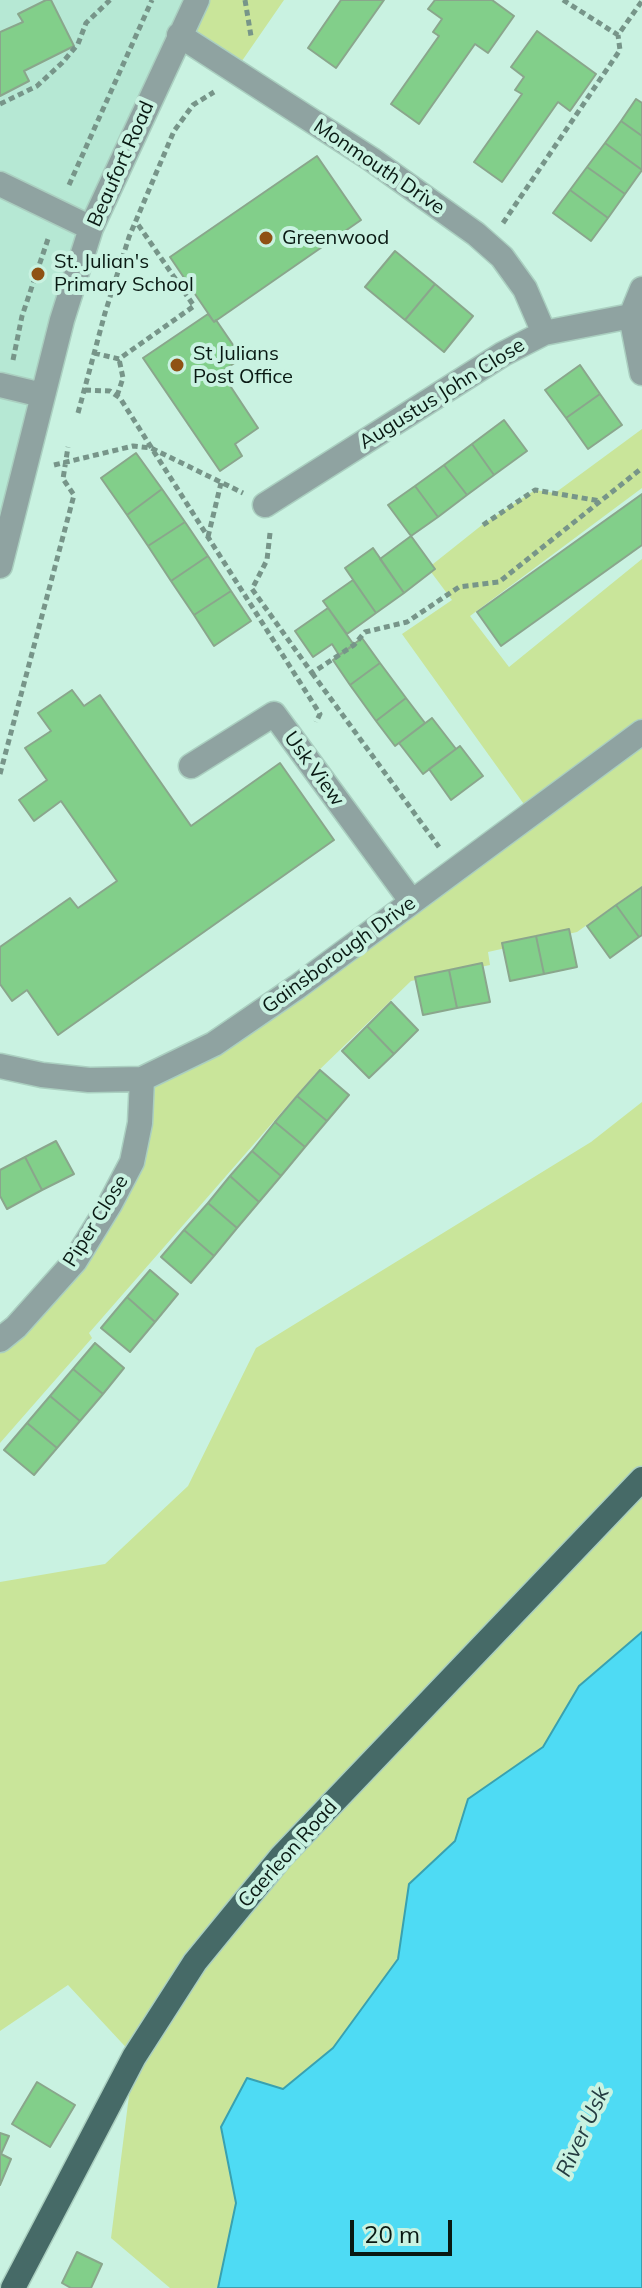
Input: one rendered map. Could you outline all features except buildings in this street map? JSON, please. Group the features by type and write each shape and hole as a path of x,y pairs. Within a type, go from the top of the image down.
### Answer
{"main road":[{"name":"Caerleon Road","path":"13,2288 134,2057 195,1962 281,1857 642,1479"}],"street":[{"name":"Beaufort Road","path":"0,566 62,320 91,228 197,0"},
{"name":"Monmouth Drive","path":"179,35 371,159 488,245 502,257 525,289 544,333"},
{"path":"0,184 91,228"},
{"path":"642,289 631,316 642,373"},
{"name":"Augustus John Close","path":"265,505 503,354 544,333 631,316"},
{"path":"4,386 42,395"},
{"name":"Usk View","path":"191,766 274,714 412,902"},
{"name":"Gainsborough Drive","path":"0,1066 89,1080 142,1079 214,1044 642,732"},
{"name":"Piper Close","path":"0,1340 16,1327 75,1261 110,1204 132,1162 140,1123 142,1079"}],"path":[{"path":"0,104 37,86 62,63 78,44 86,23 110,0"},
{"path":"4,386 22,316 57,212 152,0"},
{"path":"245,0 251,36"},
{"path":"563,0 618,35"},
{"path":"488,245 620,50 618,35 642,1"},
{"path":"78,413 119,268 174,131 193,105 214,92"},
{"path":"94,353 119,359 194,306 136,222"},
{"path":"117,396 123,378 119,359"},
{"path":"85,390 110,391 117,396 320,714 302,752"},
{"path":"24,472 133,446 151,448 265,505 271,539 267,560 252,589 443,852 458,868"},
{"path":"0,774 74,495 63,479 68,447"},
{"path":"312,673 354,645 365,632 407,622 459,587 499,582 642,468"},
{"path":"208,538 221,483"},
{"path":"483,525 535,490 601,501"}],"shaded area":[{"name":"St. Julian's Primary School","path":"0,0 197,0 91,228 0,566"}],"green space":[{"path":"197,0 284,0 235,71 179,35"},
{"path":"642,429 642,488 470,616 509,667 642,559 642,886 577,932 488,952 490,965 411,981 315,1074 89,1333 92,1338 0,1443 0,1340 110,1204 142,1079 531,814 402,634 452,600 428,568 482,525 535,490 555,493"},
{"path":"642,1102 642,1632 579,1686 544,1747 468,1799 455,1841 409,1884 398,1959 333,2048 283,2089 246,2079 221,2127 236,2203 218,2288 170,2288 111,2238 134,2056 68,1985 0,2031 0,1582 105,1564 188,1486 256,1348 591,1142"}],"water":[{"name":"River Usk","path":"642,1632 642,2288 218,2288 236,2203 221,2127 247,2078 283,2089 333,2048 398,1959 409,1884 455,1841 468,1799 543,1747 579,1686"}],"place":[{"name":"Greenwood","path":"266,238"},
{"name":"St. Julian's Primary School","path":"38,274"},
{"name":"St Julians Post Office","path":"177,365"}]}
